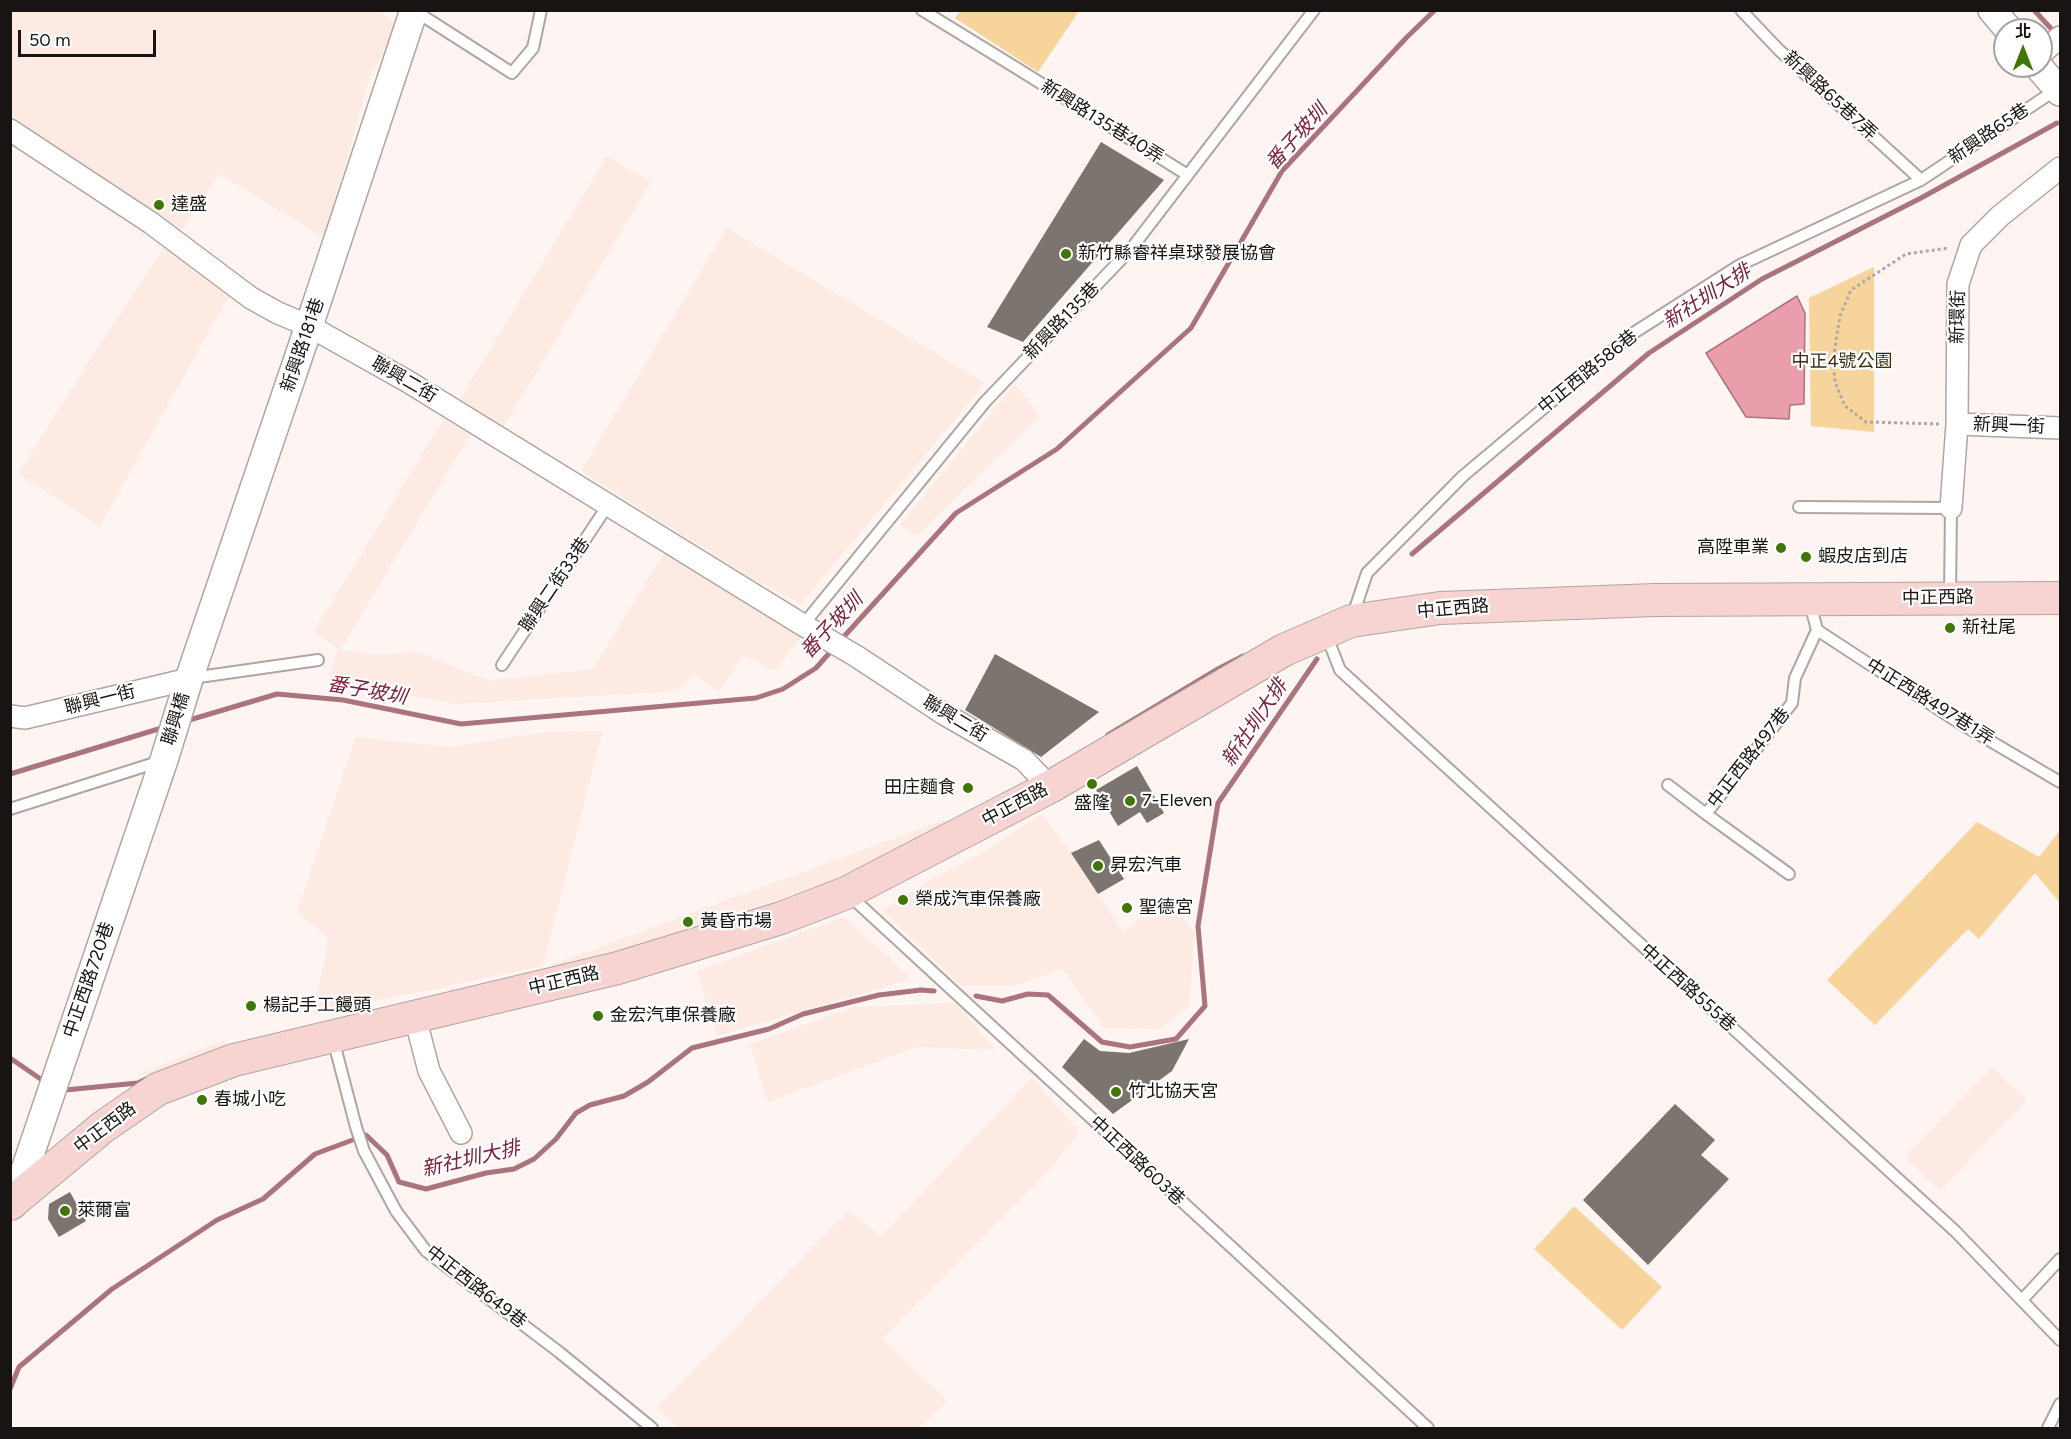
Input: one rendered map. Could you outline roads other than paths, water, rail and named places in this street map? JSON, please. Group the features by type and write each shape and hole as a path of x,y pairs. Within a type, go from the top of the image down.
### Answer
{"main road":[{"name":"中正西路","path":"12,1206 103,1127 158,1089 234,1060 618,968 770,922 846,893 1050,787 1284,650 1338,626 1440,608 1655,600 2061,598"}],"street":[{"name":"新興路181巷","path":"189,679 414,10"},
{"path":"2053,68 2059,90"},
{"name":"聯興二街","path":"10,130 151,222 250,298 309,326 407,381 856,656 944,714 1024,760 1050,787"},
{"name":"新環街","path":"1950,508 1957,424 1958,284 1971,245 2000,216 2061,168"},
{"name":"新興一街","path":"1957,424 2061,428"},
{"name":"聯興一街","path":"10,716 26,718 189,679"},
{"name":"聯興橋","path":"164,760 189,679"},
{"name":"中正西路720巷","path":"12,1206 164,760"},
{"path":"415,1017 429,1071 460,1133"}],"lane":[{"path":"414,10 512,74 533,48 541,10"},
{"name":"新興路135巷40弄","path":"921,10 1186,174"},
{"name":"新興路135巷","path":"803,625 986,402 1131,249 1186,174 1314,10"},
{"name":"新興路65巷7弄","path":"1741,10 1779,50 1922,180"},
{"name":"新興路65巷","path":"1922,180 2059,90"},
{"name":"中正西路586巷","path":"1338,626 1367,573 1463,476 1632,334 1740,265 1922,180"},
{"name":"聯興二街33巷","path":"502,665 608,505"},
{"path":"1799,507 1950,508 1950,597"},
{"path":"1809,600 1817,630"},
{"name":"中正西路555巷","path":"1338,626 1340,670 1955,1231 2061,1340"},
{"name":"中正西路497巷1弄","path":"1817,630 1958,722 2061,782"},
{"name":"中正西路497巷","path":"1706,814 1792,703 1795,678 1817,630"},
{"path":"189,679 318,660"},
{"path":"10,808 164,760"},
{"path":"1668,785 1789,874"},
{"name":"中正西路603巷","path":"846,893 1428,1428"},
{"name":"中正西路649巷","path":"332,1037 364,1151 396,1211 426,1251 559,1352 652,1428"},
{"path":"2022,1300 2061,1259"},
{"path":"2048,1428 2061,1404"}],"waterway":[{"name":"番子坡圳","path":"839,642 956,513 1057,449 1191,328 1282,171 1435,10"},
{"path":"2034,10 2056,34"},
{"name":"新社圳大排","path":"1412,554 1649,353 1762,279 1921,198 2057,123"},
{"name":"番子坡圳","path":"186,721 277,694 343,700 461,724 756,698 783,689 816,668 833,649"},
{"path":"1108,735 1243,656"},
{"name":"新社圳大排","path":"976,996 1002,1001 1028,994 1048,995 1102,1042 1130,1047 1176,1039 1205,1006 1198,926 1218,803 1317,659"},
{"name":"番子坡圳","path":"10,774 165,727"},
{"name":"新社圳大排","path":"10,1389 19,1367 112,1289 217,1220 263,1199 315,1154 366,1135 387,1155 399,1182 426,1189 486,1173 514,1169 534,1159 556,1139 576,1113 590,1105 624,1096 648,1082 692,1048 769,1029 803,1014 879,995 921,990 934,991"},
{"path":"10,1058 42,1080"},
{"path":"65,1090 138,1083 146,1079"}],"place":[{"name":"達盛","path":"159,205"},
{"name":"新竹縣睿祥桌球發展協會","path":"1066,254"},
{"name":"高陞車業","path":"1781,548"},
{"name":"蝦皮店到店","path":"1806,557"},
{"name":"新社尾","path":"1950,628"},
{"name":"盛隆","path":"1092,784"},
{"name":"田庄麵食","path":"968,788"},
{"name":"7-Eleven","path":"1130,801"},
{"name":"昇宏汽車","path":"1098,866"},
{"name":"榮成汽車保養廠","path":"903,900"},
{"name":"聖德宮","path":"1127,908"},
{"name":"黃昏市場","path":"688,922"},
{"name":"楊記手工饅頭","path":"251,1006"},
{"name":"金宏汽車保養廠","path":"598,1016"},
{"name":"竹北協天宮","path":"1116,1092"},
{"name":"春城小吃","path":"202,1100"},
{"name":"萊爾富","path":"65,1211"}],"park label":[{"name":"中正4號公園","path":"1842,362"}]}
